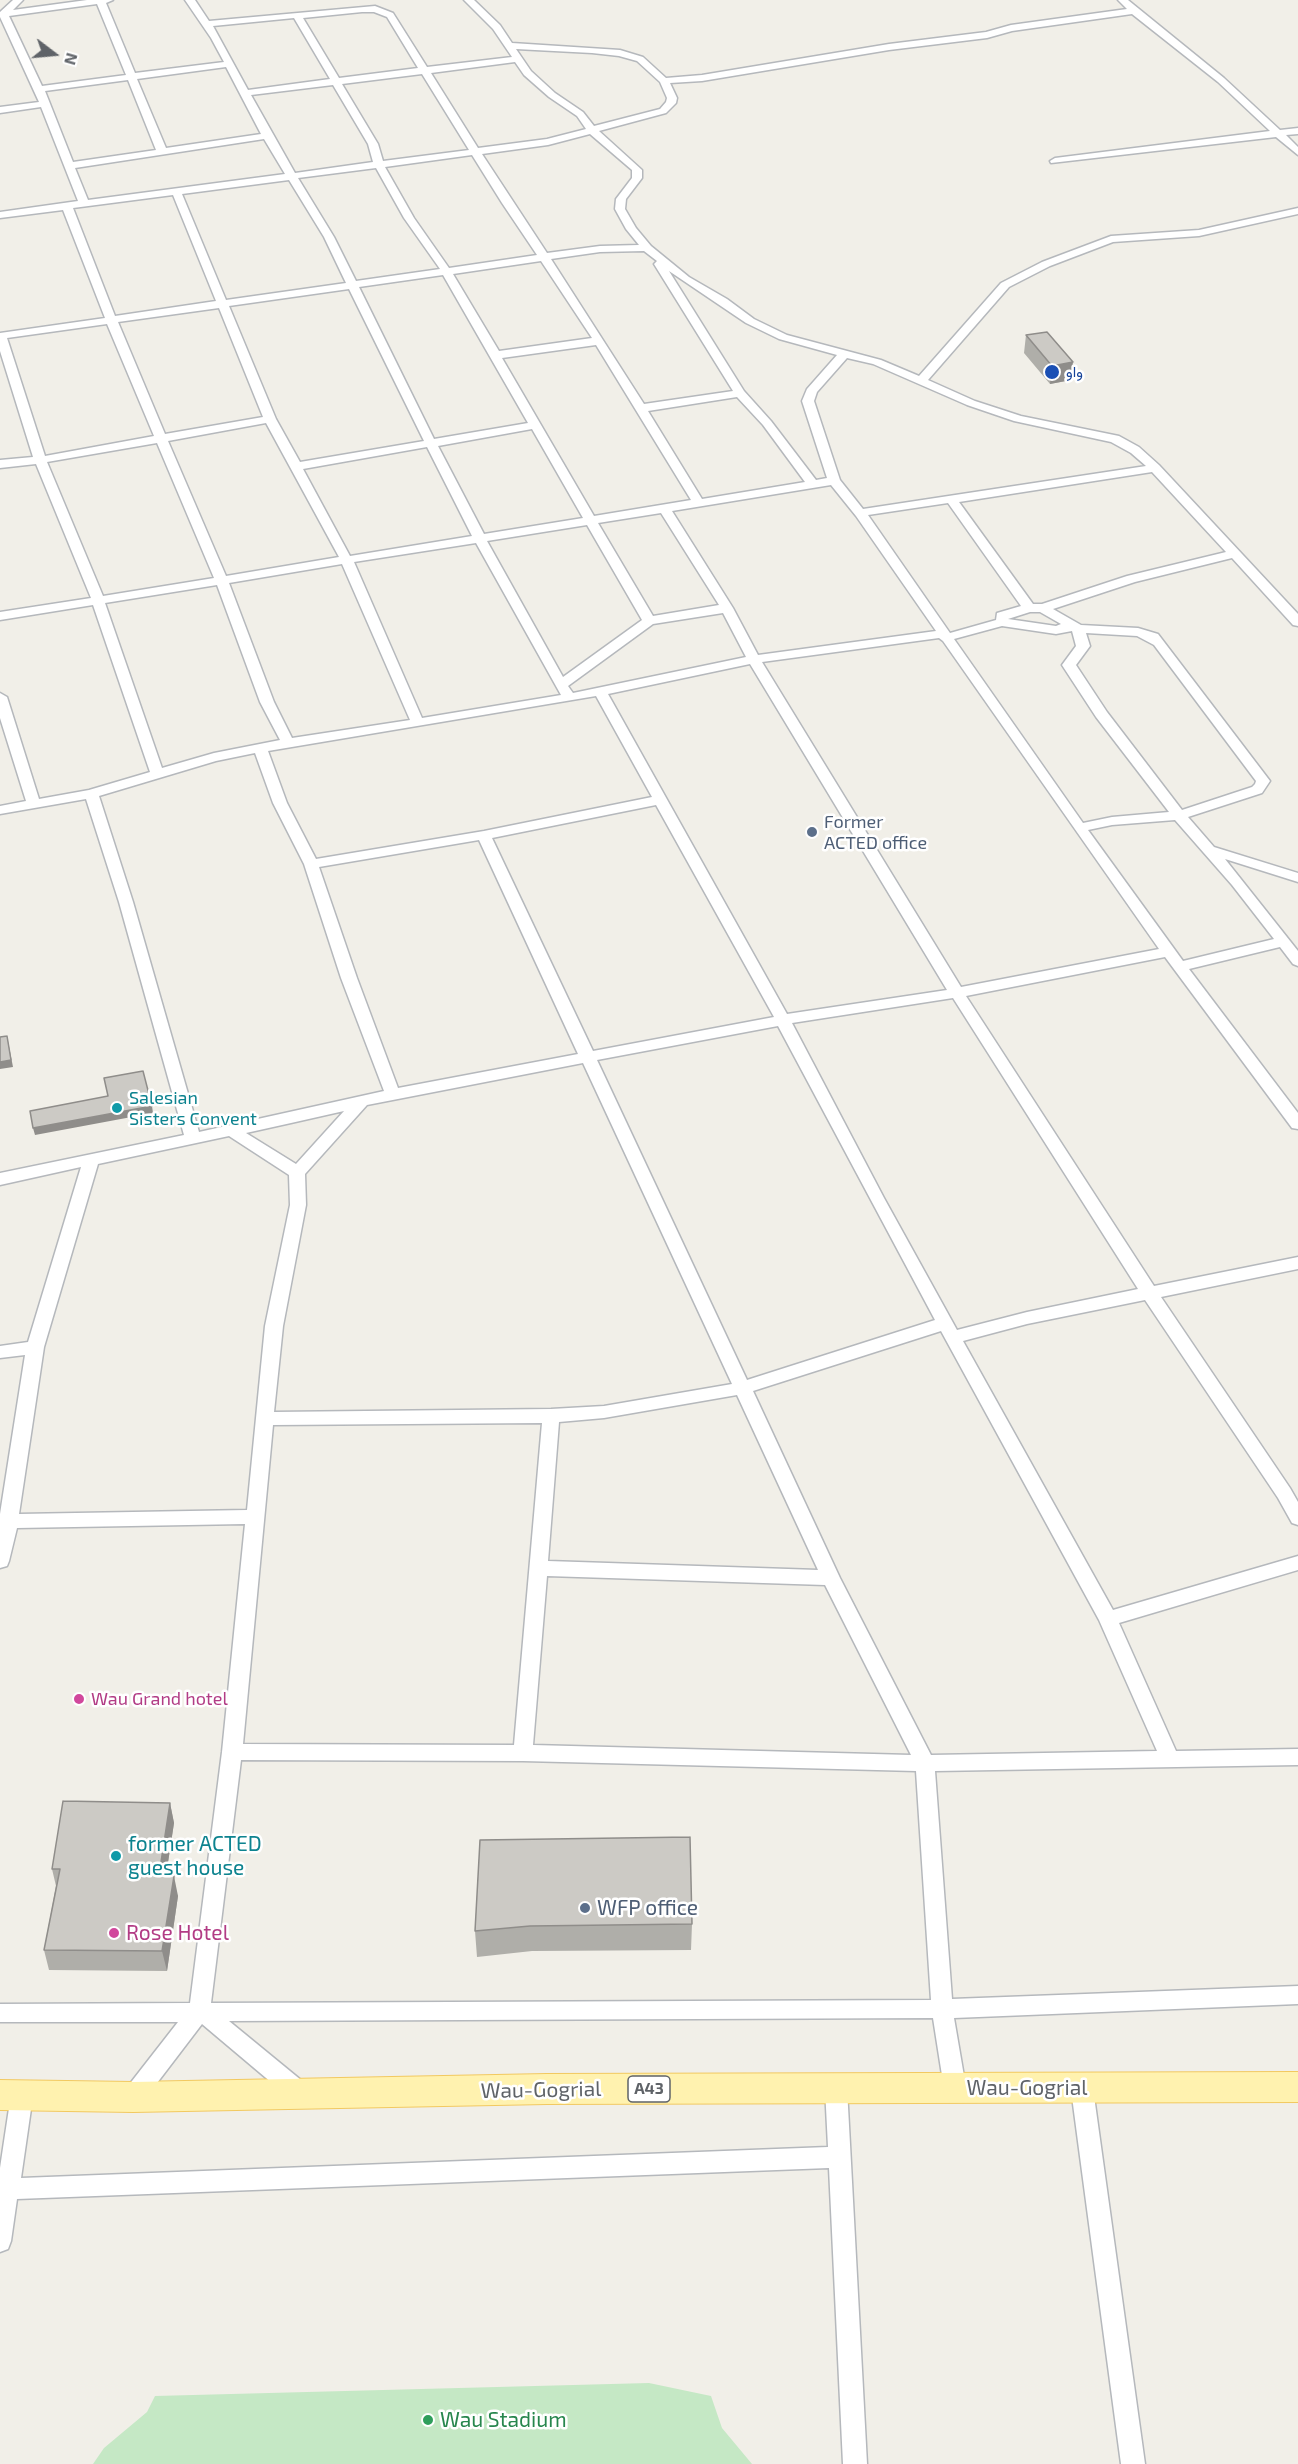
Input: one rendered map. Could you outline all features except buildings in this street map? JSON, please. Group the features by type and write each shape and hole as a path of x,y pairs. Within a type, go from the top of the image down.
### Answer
{"main road":[{"name":"Wau-Gogrial","path":"11,2095 133,2097 558,2089 1298,2087"}],"street":[{"path":"2,14 18,0"},
{"path":"2,14 103,0 130,76 162,151"},
{"path":"190,0 207,24 267,136 329,237 480,539 570,698"},
{"path":"469,0 497,27 527,73 552,95 580,114 592,130 628,159 637,170 637,178 621,199 620,209 631,229 651,252 740,393 767,423 813,484"},
{"path":"1123,0 1221,80 1298,152"},
{"path":"207,24 362,9 384,11 390,15 476,153 547,258 642,408 699,503"},
{"path":"664,81 702,78 890,47 987,35 1011,28 1134,11"},
{"path":"2,14 39,89 84,203"},
{"path":"297,16 373,144 379,165 409,218 447,272 649,621"},
{"path":"0,215 548,142 663,111 671,104 672,98 664,81 640,59 620,53 508,46"},
{"path":"244,93 517,59"},
{"path":"39,89 229,64"},
{"path":"0,110 44,104"},
{"path":"1055,161 1298,131"},
{"path":"68,166 267,136"},
{"path":"176,191 270,418 294,467 347,561 417,722"},
{"path":"67,206 111,320 222,581 267,702 288,743"},
{"path":"922,380 1005,285 1046,264 1111,239 1199,233 1298,211"},
{"path":"157,773 98,600 40,460 0,335 600,249 651,252 685,279 723,301 750,321 783,337 877,362 971,403 1018,419 1115,439 1135,450 1155,468 1298,622"},
{"path":"495,355 598,341"},
{"path":"845,353 811,391 808,401 834,481 860,513 944,636 1168,952 1298,1124"},
{"path":"642,408 740,393"},
{"path":"0,464 40,460 270,418"},
{"path":"294,467 536,425"},
{"path":"860,513 1155,468"},
{"path":"0,616 834,481"},
{"path":"952,500 1036,608 1074,627 1083,646 1069,665 1101,714 1160,793 1237,882 1298,961"},
{"path":"665,509 727,608 754,659 957,993 1150,1294 1284,1493 1298,1518"},
{"path":"1002,622 1002,616 1131,579 1234,554"},
{"path":"561,685 649,621 727,608"},
{"path":"0,810 91,794 214,757 570,698 754,659 944,636 1002,622 1056,630 1074,627 1147,634 1159,642 1263,781 1262,786 1257,790 1180,815 1112,821 1079,828"},
{"path":"600,691 783,1020 876,1197 1108,1619 1170,1759"},
{"path":"0,698 3,717 34,805"},
{"path":"260,748 280,803 311,864 349,978 393,1094"},
{"path":"91,794 126,902 193,1138"},
{"path":"311,864 484,835 659,800"},
{"path":"484,835 831,1578 924,1763 942,2009 954,2088"},
{"path":"1209,849 1298,878"},
{"path":"1180,966 1282,942"},
{"path":"0,1179 393,1094 783,1020 957,993 1168,952"},
{"path":"133,2097 200,2010 232,1752 274,1326 298,1205 297,1173 361,1102"},
{"path":"231,1130 297,1173"},
{"path":"0,1561 4,1521 35,1347 91,1161"},
{"path":"264,1419 551,1416 604,1412 743,1388 949,1330 1027,1318 1298,1263"},
{"path":"0,1352 35,1347"},
{"path":"523,1753 551,1416"},
{"path":"4,1521 255,1517"},
{"path":"1108,1619 1298,1563"},
{"path":"537,1568 831,1578"},
{"path":"232,1752 523,1753 924,1763 1298,1757"},
{"path":"0,2013 200,2010 942,2009 1298,1995"},
{"path":"200,2010 301,2094"},
{"path":"836,2088 855,2464"},
{"path":"1082,2089 1133,2464"},
{"path":"0,2241 8,2189 11,2095"},
{"path":"8,2189 840,2157"}],"green space":[{"name":"Wau Stadium","path":"649,2383 711,2396 722,2428 752,2464 93,2464 104,2448 147,2412 155,2396"}],"place":[{"name":"واو","path":"1052,372"},
{"name":"Former ACTED office","path":"812,832"},
{"name":"Salesian Sisters Convent","path":"117,1108"},
{"name":"Wau Grand hotel","path":"79,1699"},
{"name":"former ACTED guest house","path":"116,1856"},
{"name":"WFP office","path":"585,1908"},
{"name":"Rose Hotel","path":"114,1933"},
{"name":"Wau Stadium","path":"428,2420"}]}
